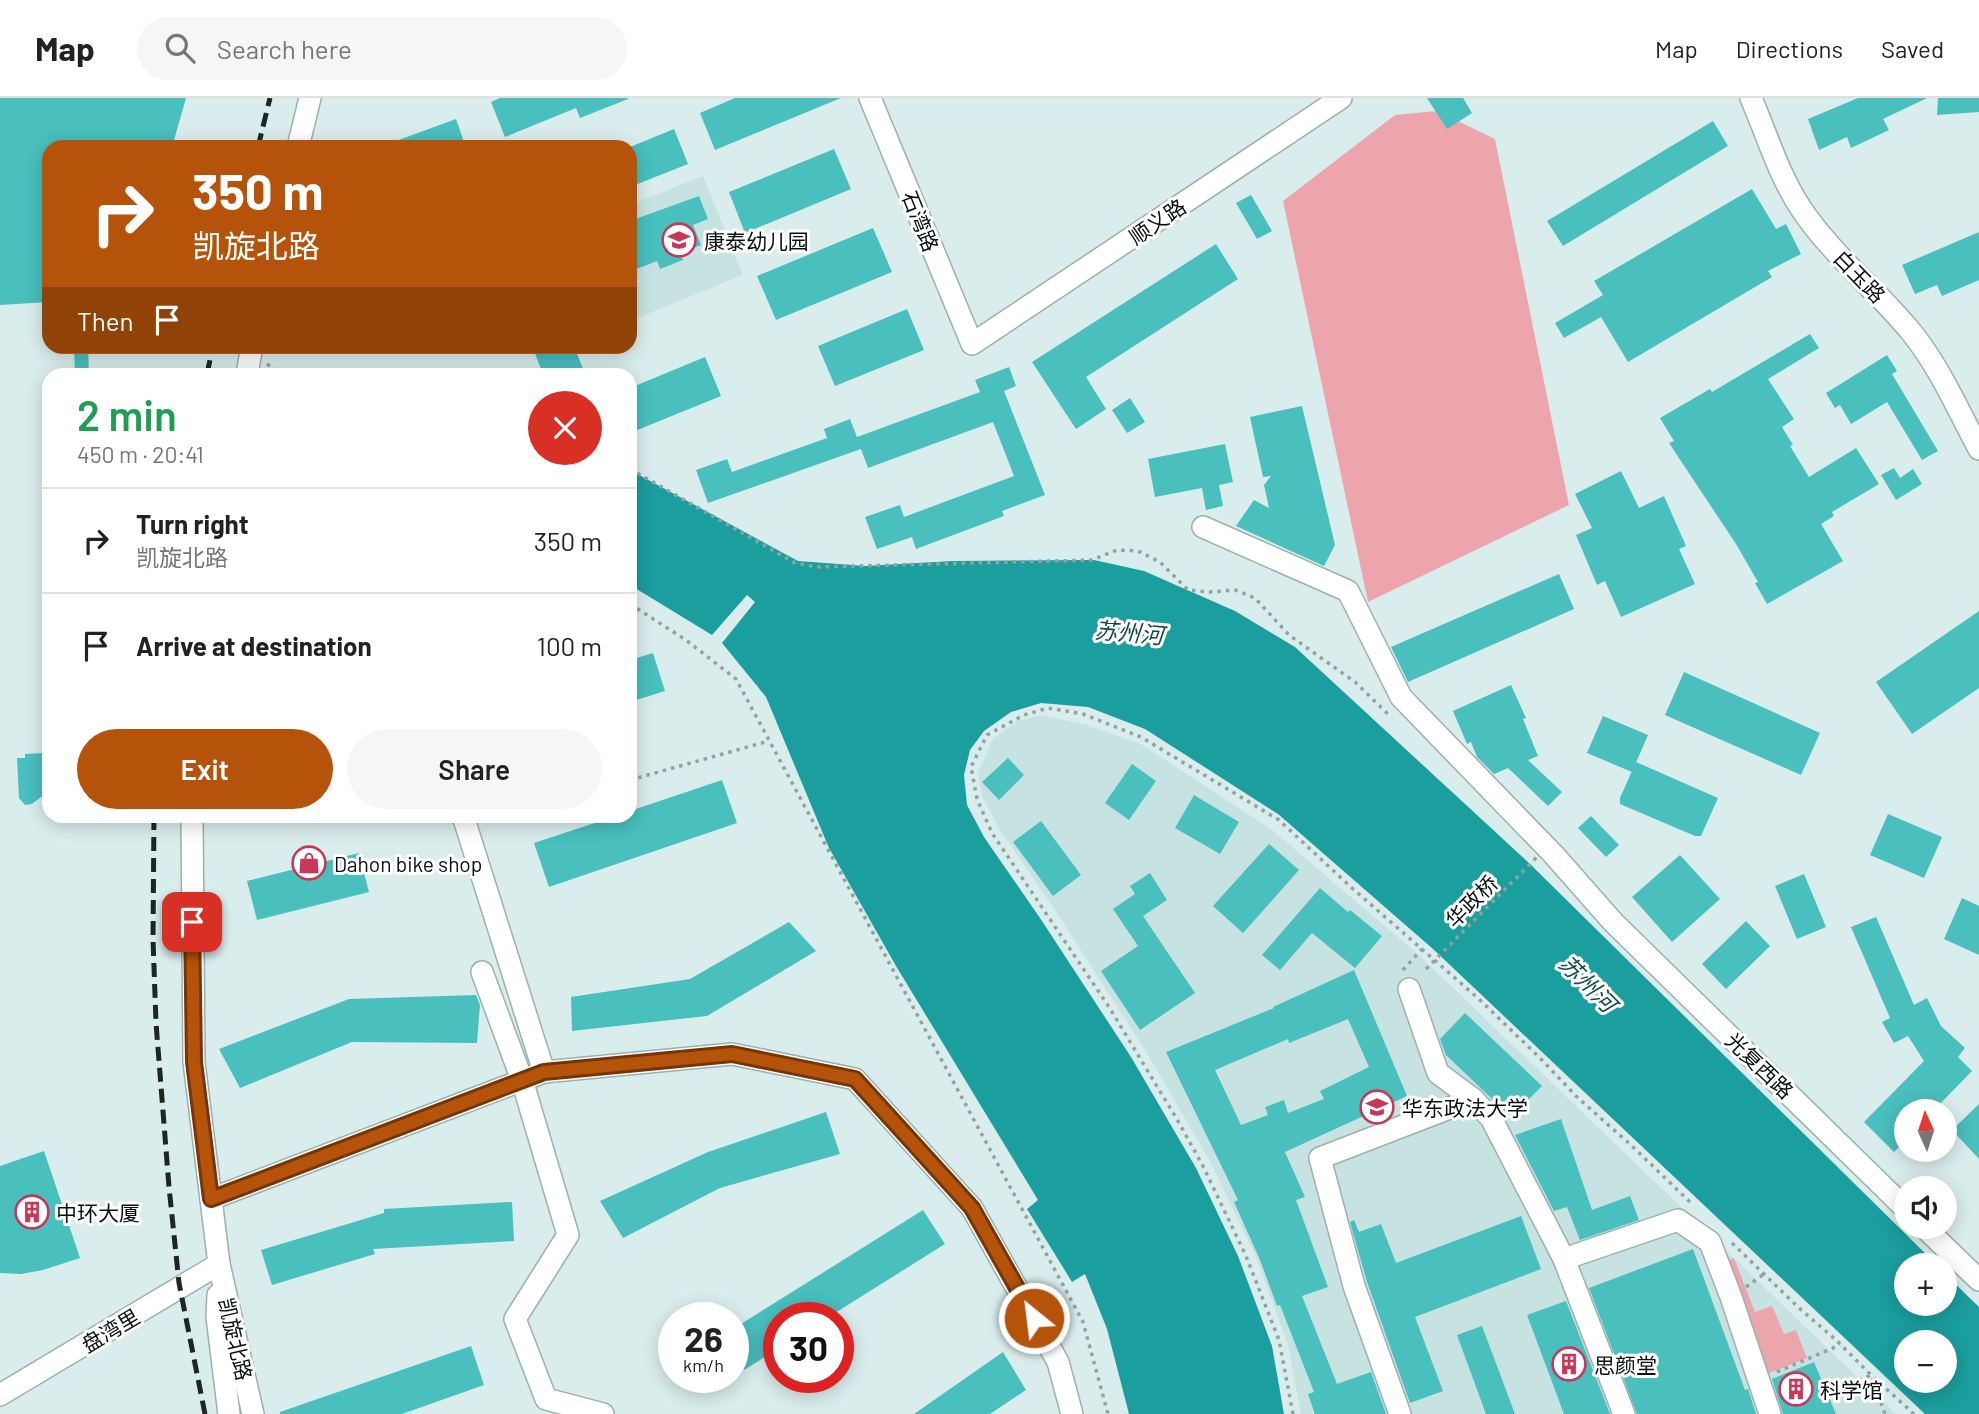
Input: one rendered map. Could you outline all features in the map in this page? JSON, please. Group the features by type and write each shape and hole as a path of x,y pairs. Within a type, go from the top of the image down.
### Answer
{"street":[{"path":"300,140 310,98"},
{"name":"石湾路","path":"870,98 972,344"},
{"name":"顺义路","path":"972,344 1341,98"},
{"name":"白玉路","path":"1751,98 1779,167 1801,208 1824,239 1915,336 1935,366 1979,449"},
{"name":"光复西路","path":"1203,527 1348,591 1401,697 1554,855 1614,922 1894,1197"},
{"name":"凯旋北路","path":"192,823 194,1062 219,1264 253,1414"},
{"path":"465,823 544,1072"},
{"path":"482,972 522,1080 568,1236 515,1320 546,1399 603,1414"},
{"path":"1409,989 1438,1073 1473,1099 1491,1118 1564,1259 1624,1414"},
{"path":"211,1199 544,1072 732,1054 855,1079 972,1208 1058,1362 1072,1414"},
{"path":"1400,1414 1354,1286 1320,1158 1473,1099"},
{"path":"1564,1259 1678,1220 1710,1242 1770,1414"},
{"path":"1936,1239 1979,1280"},
{"name":"凯旋北路","path":"219,1264 217,1317 229,1414"},
{"name":"盘湾里","path":"0,1395 219,1264"}],"path":[{"path":"637,473 795,563 817,567 1092,560 1117,551 1138,551 1160,562 1188,590 1234,590 1255,598 1289,635 1356,682 1395,721"},
{"path":"637,608 686,640 736,679 1083,1322 1108,1414"},
{"path":"1293,1414 1279,1340 1246,1255 1203,1166 1109,1007 992,833 976,799 971,767 987,735 1024,715 1048,708 1083,714 1140,737 1279,820 1480,1000 1577,1097 1695,1207"},
{"path":"637,778 769,741"},
{"path":"1529,856 1538,865"},
{"name":"华政桥","path":"1426,969 1538,856"},
{"path":"1725,1236 1914,1414"},
{"path":"1759,1380 1841,1345"},
{"path":"1828,1395 1871,1375"},
{"path":"1871,1375 1885,1414"}],"shaded area":[{"path":"1437,111 1495,139 1569,505 1368,602 1283,201 1395,115"},
{"name":"康泰幼儿园","path":"703,176 743,275 637,318 637,202"},
{"name":"华东政法大学","path":"1042,715 1086,725 1141,744 1271,829 1420,956 1896,1414 1301,1414 1288,1345 1256,1257 1211,1163 1145,1050 1000,830 982,796 978,773 993,739 1017,721"},
{"path":"1734,1258 1755,1312 1772,1306 1784,1334 1796,1330 1807,1358 1764,1375 1721,1264"}],"water":[{"name":"苏州河","path":"637,474 798,561 865,566 953,561 1094,560 1144,571 1235,611 1295,647 1530,864 1894,1223 1894,1239 1911,1239 1925,1253 1894,1253 1894,1316 1957,1316 1957,1286 1979,1307 1979,1414 1925,1414 1903,1393 1957,1393 1957,1330 1894,1330 1894,1385 1433,949 1278,814 1145,729 1088,707 1041,703 1011,712 984,731 970,750 964,775 967,805 984,837 1131,1057 1196,1168 1238,1256 1272,1346 1284,1414 1129,1414 1107,1329 1085,1274 1072,1282 1027,1209 1038,1200 896,966 829,848 766,697 722,643 755,602 747,595 712,635 637,589"}],"building":[{"path":"0,98 186,98 174,140 42,140 42,302 0,305"},
{"path":"500,98 628,99 580,118 576,108 505,137 491,102"},
{"path":"735,98 841,98 715,150 700,113"},
{"path":"1427,98 1463,98 1472,113 1447,129"},
{"path":"1858,98 1927,98 1883,119 1889,130 1851,148 1847,137 1819,150 1808,119"},
{"path":"1938,98 1979,98 1979,112 1937,115"},
{"path":"456,119 463,139 462,140 399,140"},
{"path":"1713,121 1728,146 1563,246 1547,221"},
{"path":"674,129 688,164 637,184 637,144"},
{"path":"834,149 851,189 745,233 729,192"},
{"path":"1752,189 1776,229 1786,224 1801,254 1768,271 1772,277 1628,362 1601,317 1564,338 1555,323 1603,295 1594,281"},
{"path":"1251,195 1272,231 1257,239 1236,203"},
{"path":"699,196 708,219 693,225 701,245 680,253 683,260 660,269 657,261 637,269 637,218"},
{"path":"873,228 892,272 776,320 757,276"},
{"path":"1979,232 1979,280 1942,296 1937,285 1915,294 1902,265"},
{"path":"1216,244 1238,279 1086,377 1106,409 1076,429 1032,362"},
{"path":"907,309 924,350 835,386 818,346"},
{"path":"1810,334 1819,348 1768,379 1794,419 1782,427 1793,445 1790,446 1809,477 1856,448 1879,484 1832,512 1834,516 1821,524 1843,561 1767,604 1755,583 1758,582 1736,544 1669,443 1674,441 1660,418 1710,389 1712,392"},
{"path":"74,354 88,354 89,368 75,368"},
{"path":"535,354 577,354 583,368 541,368"},
{"path":"1887,355 1897,371 1892,374 1938,451 1922,460 1887,402 1851,424 1840,405 1835,408 1826,393"},
{"path":"705,357 721,396 637,430 637,385"},
{"path":"1009,367 1016,386 1004,391 1045,495 1002,511 1004,516 916,549 912,537 877,549 865,517 900,505 904,517 1014,476 993,422 868,468 861,449 708,503 696,470 727,459 732,472 827,438 824,429 850,419 857,437 980,392 975,380"},
{"path":"1130,398 1145,422 1127,433 1112,410"},
{"path":"1302,406 1335,545 1324,566 1236,526 1254,500 1269,508 1264,485 1271,476 1263,477 1250,417"},
{"path":"1225,444 1233,482 1219,485 1223,506 1206,510 1202,488 1155,497 1148,459"},
{"path":"1894,468 1900,478 1913,469 1922,484 1896,500 1881,475"},
{"path":"1621,471 1639,508 1664,496 1686,546 1679,549 1695,584 1621,617 1605,581 1597,585 1576,535 1592,528 1575,494"},
{"path":"1559,574 1574,609 1408,682 1391,647"},
{"path":"1979,611 1979,688 1912,734 1876,682"},
{"path":"653,653 665,691 637,700 637,658"},
{"path":"1684,672 1820,733 1801,775 1665,715"},
{"path":"1511,685 1526,718 1523,719 1538,756 1528,760 1562,792 1548,806 1508,768 1494,774 1477,757 1471,742 1467,744 1453,711"},
{"path":"1603,716 1648,735 1632,772 1587,753"},
{"path":"42,753 42,797 25,805 19,798 17,758 25,758 25,754"},
{"path":"1008,758 1024,775 999,800 982,782"},
{"path":"1636,762 1718,798 1701,836 1695,836 1620,804 1620,798"},
{"path":"1132,764 1156,781 1129,820 1105,803"},
{"path":"722,780 737,823 549,887 534,843 595,823 637,823 637,809"},
{"path":"1194,795 1239,822 1220,854 1175,828"},
{"path":"1888,814 1942,837 1924,878 1870,855"},
{"path":"1591,816 1619,845 1606,857 1578,828"},
{"path":"1041,821 1081,875 1053,896 1013,842"},
{"path":"1269,844 1299,870 1243,933 1213,906"},
{"path":"359,853 369,892 257,920 247,881"},
{"path":"1680,855 1720,899 1672,942 1632,897"},
{"path":"1150,873 1167,900 1143,916 1195,993 1140,1030 1101,971 1138,946 1113,909 1135,894 1130,886"},
{"path":"1804,874 1826,927 1797,939 1775,886"},
{"path":"1320,888 1382,936 1355,968 1312,933 1280,970 1262,955"},
{"path":"1962,898 1979,906 1979,955 1944,939"},
{"path":"1876,917 1914,1005 1927,998 1941,1026 1965,1048 1958,1057 1972,1071 1945,1099 1894,1099 1894,1152 1864,1122 1924,1061 1908,1036 1894,1043 1882,1022 1890,1018 1851,927"},
{"path":"1746,921 1770,946 1726,989 1702,964"},
{"path":"789,922 816,951 707,1016 572,1031 571,997 690,979"},
{"path":"1354,970 1407,1096 1285,1152 1305,1197 1296,1200 1328,1287 1302,1296 1337,1384 1371,1372 1386,1414 1315,1414 1308,1394 1314,1392 1280,1305 1277,1306 1234,1202 1238,1200 1166,1052","holes":["1348,1019 1369,1067 1320,1091 1324,1099 1288,1113 1284,1100 1265,1107 1268,1115 1241,1125 1215,1070 1288,1039 1289,1043"]},
{"path":"476,995 480,1005 477,1043 352,1042 240,1088 219,1049 349,999"},
{"path":"1465,1013 1542,1086 1511,1117 1446,1055 1440,1039"},
{"path":"1979,1104 1979,1159 1957,1135 1957,1125"},
{"path":"826,1112 840,1154 720,1188 623,1238 600,1201 708,1152"},
{"path":"1561,1119 1592,1210 1630,1196 1639,1220 1580,1240 1567,1207 1554,1211 1515,1135"},
{"name":"中环大厦","path":"44,1151 80,1258 43,1270 21,1274 0,1273 0,1166"},
{"path":"512,1202 514,1241 373,1249 375,1254 272,1285 261,1250 384,1213 384,1209"},
{"path":"923,1210 945,1244 853,1302 776,1302"},
{"path":"1521,1216 1541,1269 1415,1317 1443,1391 1410,1403 1367,1282 1350,1222 1354,1220 1359,1232 1381,1224 1396,1263"},
{"path":"1693,1249 1756,1414 1637,1414 1589,1288"},
{"name":"思颜堂","path":"1566,1301 1610,1414 1564,1414 1527,1315"},
{"path":"763,1310 763,1358 749,1367 749,1319"},
{"path":"1482,1326 1515,1414 1486,1414 1457,1335"},
{"path":"471,1346 484,1385 402,1414 280,1414 280,1412"},
{"path":"1003,1352 1026,1390 990,1414 914,1414"},
{"name":"科学馆","path":"1814,1362 1836,1414 1783,1414 1772,1379"}],"railway":[{"path":"260,140 270,98"},
{"path":"208,368 211,354"},
{"path":"154,823 153,939 156,1023 169,1187 179,1283 205,1414"}],"place":[{"name":"康泰幼儿园","path":"679,240"},
{"name":"Dahon bike shop","path":"309,863"},
{"name":"华东政法大学","path":"1377,1107"},
{"name":"中环大厦","path":"32,1212"},
{"name":"思颜堂","path":"1569,1364"},
{"name":"科学馆","path":"1796,1389"}],"route":[{"path":"192,922 194,1062 211,1199 544,1072 732,1054 855,1079 972,1208 1034,1318"}]}
